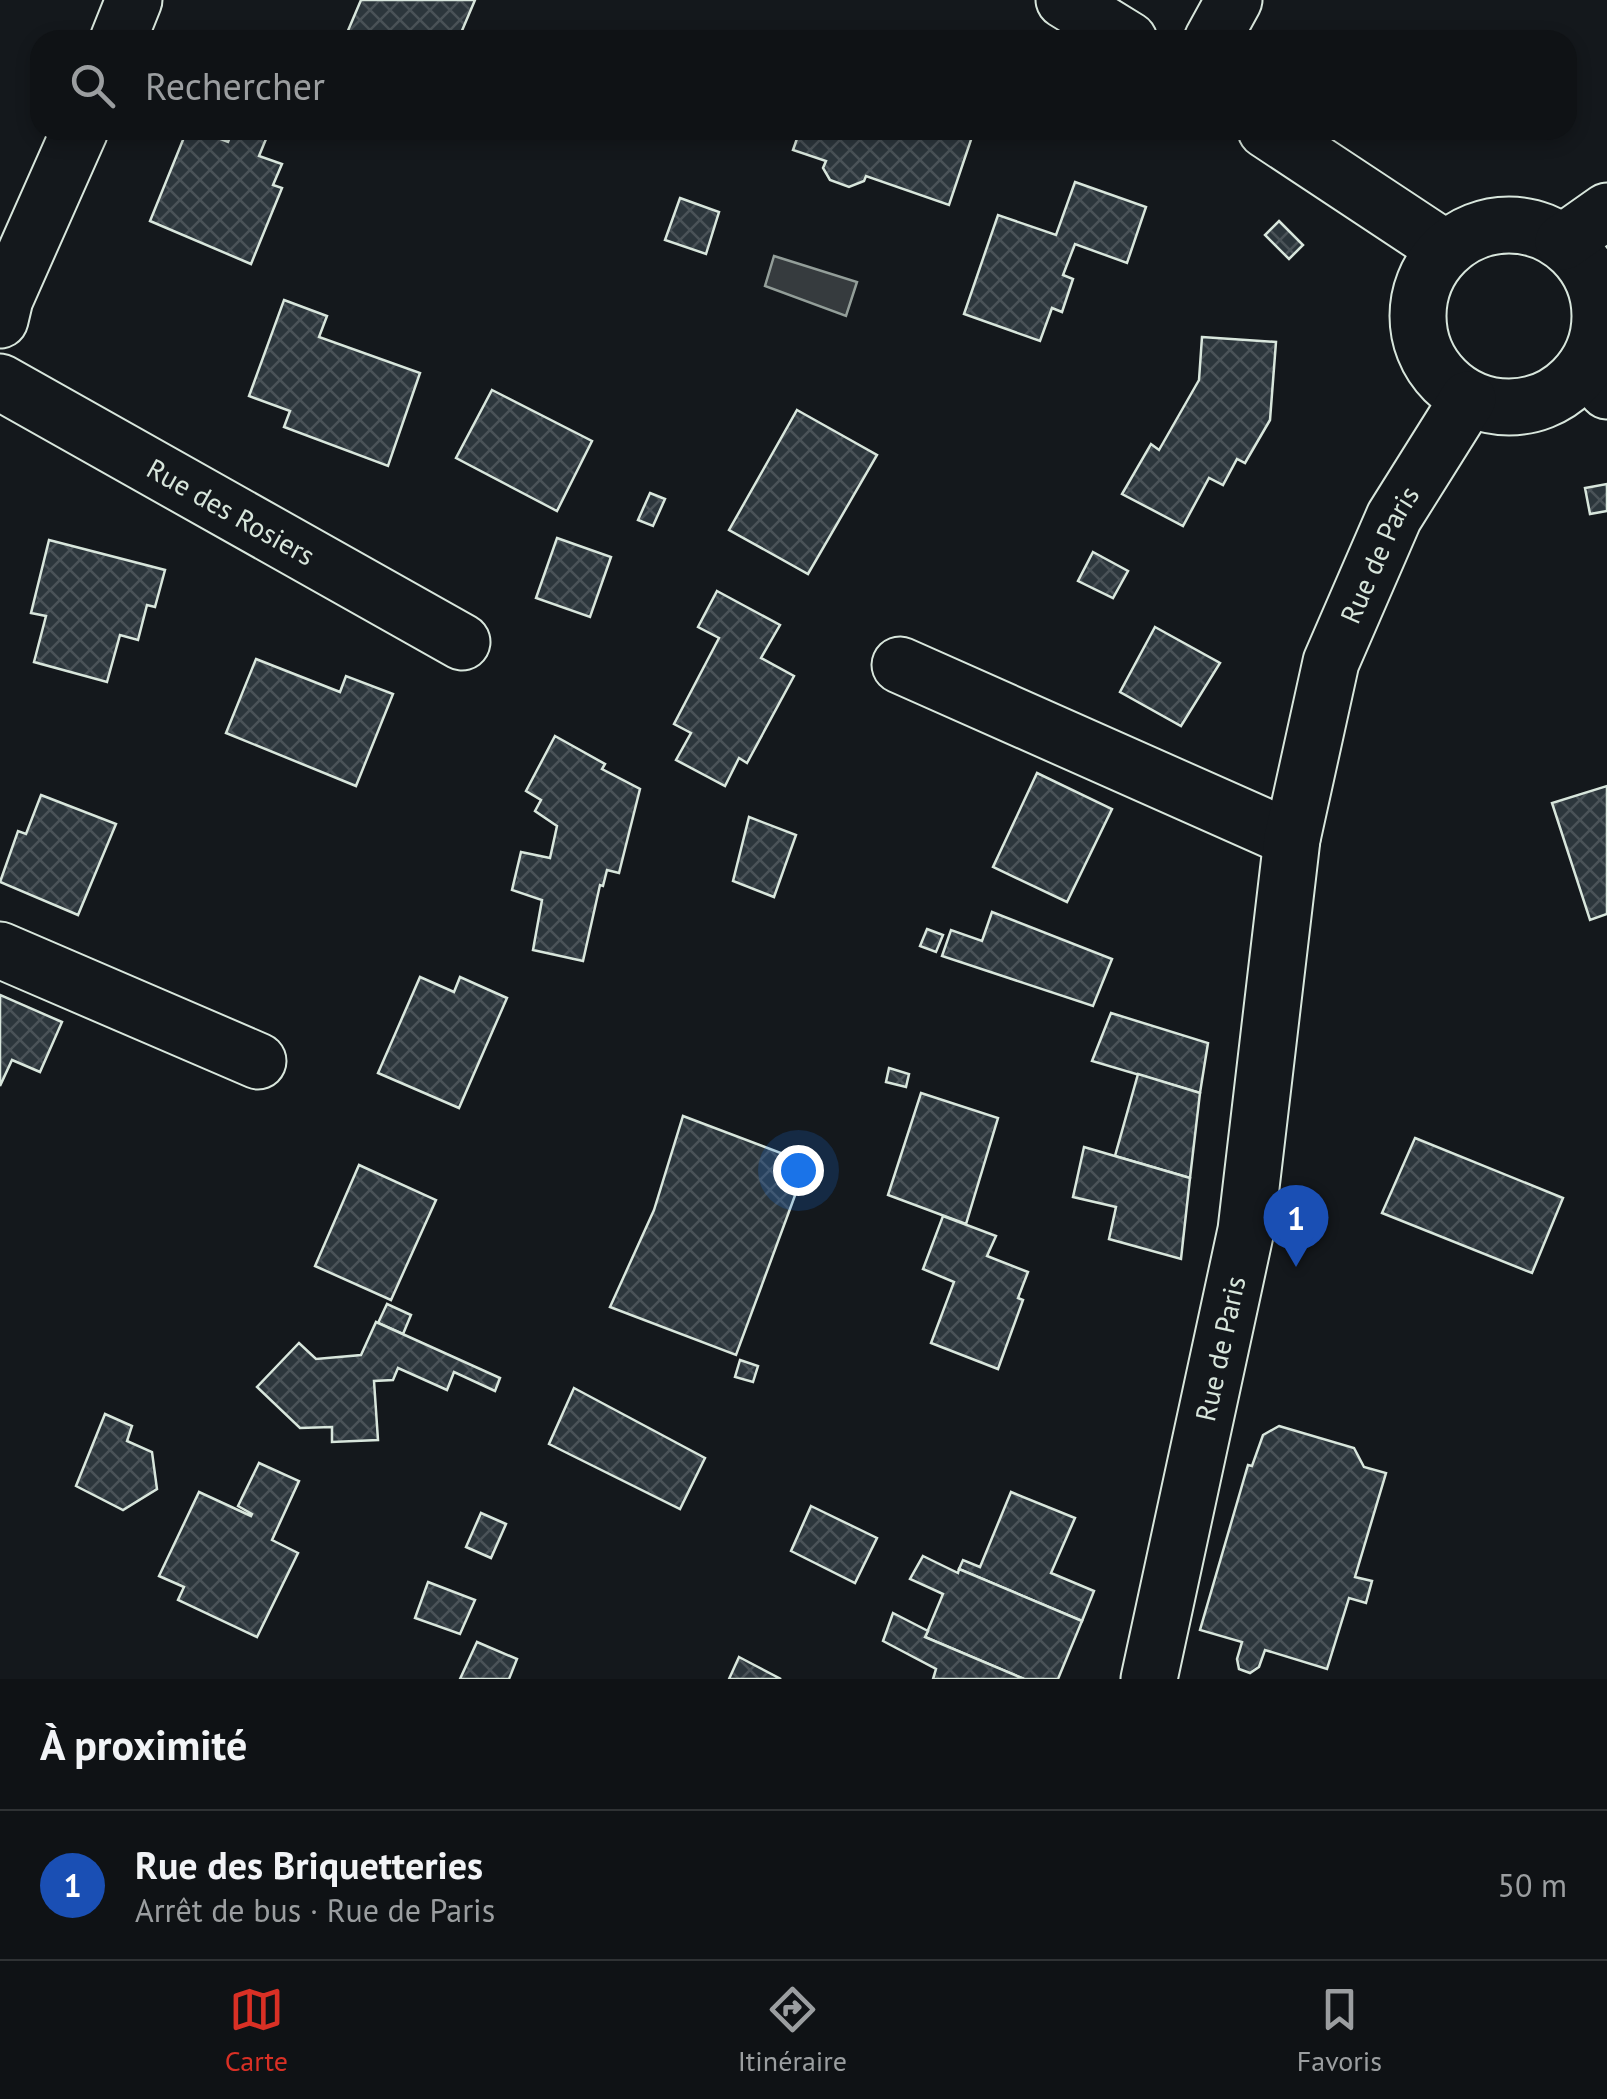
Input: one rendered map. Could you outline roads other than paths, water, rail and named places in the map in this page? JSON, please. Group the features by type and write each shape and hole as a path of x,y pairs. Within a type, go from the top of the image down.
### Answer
{"main road":[{"path":"122,30 134,0"},
{"path":"1064,0 1113,30"},
{"path":"1218,30 1234,0"},
{"path":"0,320 76,140"},
{"path":"1281,140 1446,249"},
{"path":"1563,242 1607,212"},
{"path":"1490,226 1528,228 1563,242 1581,260 1604,302 1596,379 1567,386 1545,401 1519,407 1493,406 1468,398 1444,381 1426,357 1418,330 1418,299 1428,272 1446,249 1467,234 1490,226"},
{"name":"Rue des Rosiers","path":"0,382 462,642"},
{"name":"Rue de Paris","path":"1149,1679 1246,1230 1292,839 1331,662 1394,517 1468,398"},
{"path":"900,665 1292,839"},
{"path":"0,950 258,1061"}],"place":[{"name":"Rue des Briquetteries","path":"1296,1267"}]}
